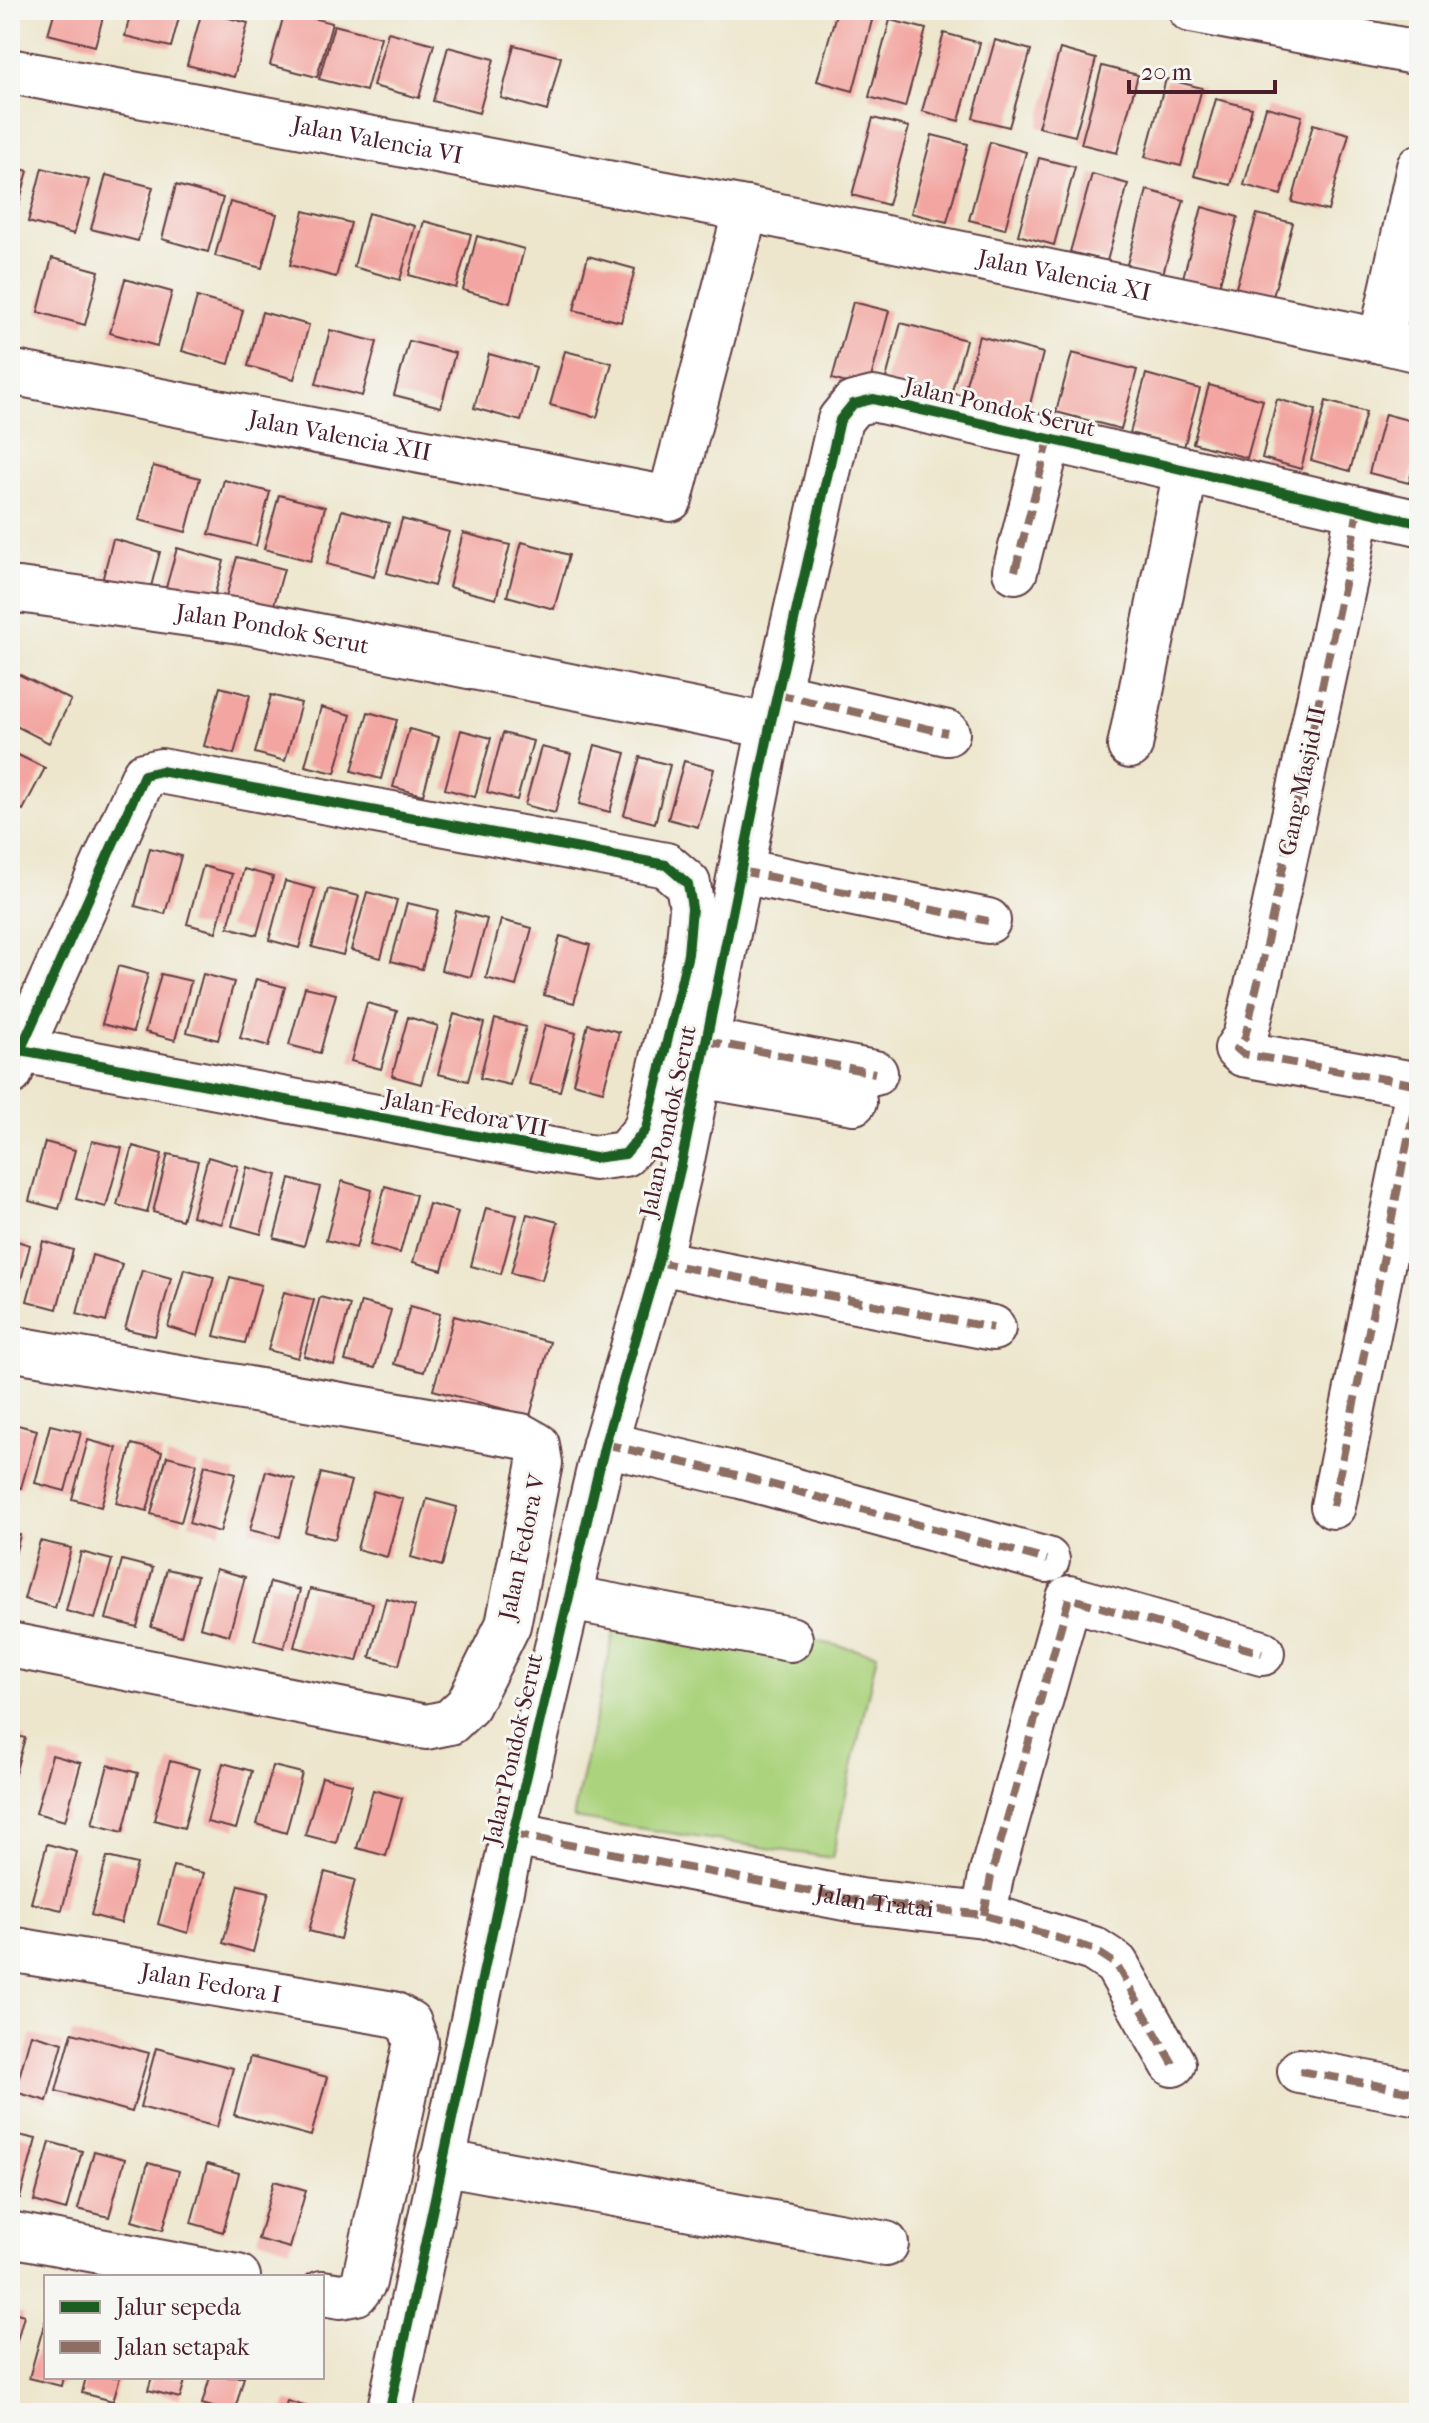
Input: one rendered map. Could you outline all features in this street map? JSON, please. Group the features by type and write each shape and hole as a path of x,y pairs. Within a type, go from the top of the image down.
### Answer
{"street":[{"path":"1191,10 1419,53"},
{"name":"Jalan Valencia VI","path":"10,71 746,209"},
{"path":"1400,346 1419,167"},
{"name":"Jalan Valencia XI","path":"746,209 1400,346"},
{"name":"Jalan Valencia XII","path":"10,372 670,499 746,209"},
{"name":"Jalan Pondok Serut","path":"389,2413 513,1834 605,1444 658,1262 681,1165 773,710 840,420 853,404 873,399 1419,523"},
{"path":"1015,571 1049,439"},
{"path":"1130,746 1186,470"},
{"name":"Gang Masjid II","path":"1358,509 1261,969 1245,1037 1237,1049 1243,1054 1419,1085"},
{"name":"Jalan Pondok Serut","path":"10,593 19,590 248,622 773,710"},
{"path":"773,710 947,733"},
{"name":"Jalan Fedora VII","path":"161,771 666,865 688,884 692,908 688,954 646,1129 625,1154 594,1158 15,1061 144,775 161,771"},
{"path":"741,871 988,921"},
{"path":"703,1058 864,1087"},
{"path":"1333,1506 1419,1085"},
{"path":"658,1262 993,1328"},
{"name":"Jalan Fedora V","path":"10,1348 521,1436 537,1445 540,1463 508,1625 468,1705 450,1722 426,1727 10,1645"},
{"path":"605,1444 741,1476 1047,1560"},
{"path":"569,1598 790,1639"},
{"path":"984,1915 991,1876 1069,1598 1262,1653"},
{"name":"Jalan Tratai","path":"513,1834 860,1901 984,1915 1093,1949 1116,1964 1173,2064"},
{"name":"Jalan Fedora I","path":"10,1949 393,2014 409,2023 416,2042 364,2282 339,2293"},
{"path":"1300,2071 1419,2093"},
{"path":"441,2162 886,2244"},
{"path":"10,2234 227,2275"}],"green space":[{"path":"621,1600 877,1654 832,1858 573,1818"}],"building":[{"path":"55,10 105,10 95,46 48,34"},
{"path":"131,10 181,10 171,47 125,36"},
{"path":"837,10 874,13 853,91 817,81"},
{"path":"202,11 248,23 234,77 187,65"},
{"path":"285,11 332,23 317,77 270,65"},
{"path":"890,20 926,29 905,107 869,97"},
{"path":"334,25 381,37 366,91 319,79"},
{"path":"388,32 434,44 419,98 373,86"},
{"path":"944,33 980,43 959,121 922,111"},
{"path":"995,40 1031,50 1009,127 973,118"},
{"path":"514,45 561,57 547,111 501,98"},
{"path":"448,47 494,59 479,113 433,101"},
{"path":"1060,49 1096,59 1075,136 1038,127"},
{"path":"1102,66 1138,75 1117,153 1081,144"},
{"path":"1166,79 1202,88 1181,166 1145,157"},
{"path":"1216,99 1252,108 1231,185 1194,176"},
{"path":"1266,107 1302,116 1281,195 1244,185"},
{"path":"873,118 909,127 888,205 852,195"},
{"path":"1313,124 1349,134 1328,211 1292,202"},
{"path":"932,135 968,144 947,222 911,213"},
{"path":"990,142 1026,152 1005,229 969,220"},
{"path":"1039,158 1075,167 1054,245 1018,235"},
{"path":"10,166 28,171 13,225 10,224"},
{"path":"42,168 89,180 74,234 28,222"},
{"path":"1092,174 1128,184 1107,261 1070,252"},
{"path":"106,175 153,187 138,241 91,229"},
{"path":"176,185 223,198 208,252 162,239"},
{"path":"1147,190 1184,200 1162,277 1126,268"},
{"path":"230,202 277,214 262,268 215,256"},
{"path":"1202,207 1238,217 1217,294 1181,285"},
{"path":"304,211 351,223 336,277 290,265"},
{"path":"368,213 415,226 400,280 354,267"},
{"path":"1257,214 1293,223 1272,300 1235,291"},
{"path":"424,221 471,234 456,288 409,275"},
{"path":"477,236 524,249 510,303 463,290"},
{"path":"10,251 19,253 11,284 10,284"},
{"path":"588,256 635,269 621,322 574,310"},
{"path":"52,258 99,271 85,325 38,312"},
{"path":"125,279 172,292 157,346 110,333"},
{"path":"197,297 243,310 229,364 182,351"},
{"path":"853,302 889,311 868,389 832,379"},
{"path":"262,312 309,325 294,379 248,366"},
{"path":"901,323 966,340 950,398 885,382"},
{"path":"330,330 377,342 362,396 316,384"},
{"path":"979,336 1043,353 1028,412 963,395"},
{"path":"409,341 455,353 441,407 394,395"},
{"path":"565,351 612,363 597,417 550,405"},
{"path":"1072,353 1137,370 1121,429 1056,412"},
{"path":"489,354 536,367 521,421 474,408"},
{"path":"1146,374 1200,389 1184,447 1130,433"},
{"path":"1209,385 1263,400 1247,458 1193,443"},
{"path":"1277,399 1316,410 1301,469 1262,458"},
{"path":"1326,401 1366,412 1350,471 1311,460"},
{"path":"1385,414 1419,423 1419,445 1409,483 1369,473"},
{"path":"153,466 200,478 186,532 139,520"},
{"path":"224,480 270,492 256,546 209,534"},
{"path":"279,495 325,507 311,561 264,549"},
{"path":"342,510 389,523 374,577 327,564"},
{"path":"402,519 449,532 434,586 387,573"},
{"path":"463,533 510,545 496,599 449,587"},
{"path":"113,539 160,552 146,606 99,593"},
{"path":"522,542 569,555 554,609 507,596"},
{"path":"177,548 224,561 209,615 162,602"},
{"path":"237,557 284,569 269,623 222,611"},
{"path":"12,671 71,700 49,743 10,723"},
{"path":"220,687 250,695 234,754 204,746"},
{"path":"271,695 301,703 285,761 255,753"},
{"path":"321,707 351,715 335,773 305,766"},
{"path":"368,712 397,720 381,779 352,771"},
{"path":"409,729 439,737 423,795 393,787"},
{"path":"461,730 491,738 475,797 445,789"},
{"path":"503,733 533,741 517,800 487,792"},
{"path":"595,745 626,753 610,812 579,804"},
{"path":"541,747 571,754 555,813 525,805"},
{"path":"10,751 45,768 23,810 10,804"},
{"path":"640,757 670,765 655,823 624,815"},
{"path":"684,761 714,769 698,827 668,819"},
{"path":"150,848 181,856 165,914 135,906"},
{"path":"203,866 232,874 216,932 187,924"},
{"path":"244,869 273,877 257,935 228,927"},
{"path":"285,881 315,889 299,948 269,940"},
{"path":"328,889 359,896 343,955 312,947"},
{"path":"367,892 397,900 381,958 351,950"},
{"path":"407,903 438,910 422,969 391,961"},
{"path":"456,911 487,919 471,977 441,970"},
{"path":"501,920 532,928 516,986 486,978"},
{"path":"560,936 590,945 574,1003 544,995"},
{"path":"118,966 148,974 133,1032 102,1024"},
{"path":"161,974 191,981 175,1040 145,1032"},
{"path":"203,974 234,982 218,1040 187,1032"},
{"path":"256,979 285,987 269,1046 240,1038"},
{"path":"305,987 336,994 320,1053 289,1045"},
{"path":"367,1003 397,1011 381,1069 351,1061"},
{"path":"454,1014 484,1023 468,1081 438,1074"},
{"path":"408,1017 438,1026 421,1084 392,1076"},
{"path":"495,1019 526,1027 510,1085 480,1078"},
{"path":"588,1024 619,1032 603,1091 573,1083"},
{"path":"545,1025 576,1033 560,1091 529,1084"},
{"path":"92,1141 122,1148 106,1207 76,1199"},
{"path":"45,1142 75,1150 59,1209 29,1201"},
{"path":"133,1146 162,1154 147,1213 117,1205"},
{"path":"168,1154 198,1161 182,1220 153,1212"},
{"path":"208,1157 238,1166 222,1224 192,1216"},
{"path":"247,1167 277,1175 261,1234 232,1226"},
{"path":"290,1179 320,1187 304,1246 274,1238"},
{"path":"342,1181 372,1190 356,1248 326,1240"},
{"path":"385,1186 416,1195 400,1253 370,1245"},
{"path":"429,1204 458,1212 442,1270 413,1262"},
{"path":"486,1208 517,1215 501,1274 471,1266"},
{"path":"527,1214 558,1222 542,1280 511,1273"},
{"path":"10,1239 30,1245 15,1303 10,1302"},
{"path":"43,1241 73,1250 57,1309 27,1301"},
{"path":"92,1255 122,1264 106,1322 77,1314"},
{"path":"184,1269 214,1277 198,1336 168,1327"},
{"path":"142,1270 171,1278 155,1336 125,1329"},
{"path":"230,1277 261,1285 245,1343 214,1336"},
{"path":"284,1292 314,1300 298,1358 268,1350"},
{"path":"320,1297 350,1305 334,1365 304,1356"},
{"path":"361,1302 391,1310 375,1368 345,1361"},
{"path":"410,1306 440,1314 424,1372 394,1364"},
{"path":"454,1316 550,1342 530,1416 433,1390"},
{"path":"10,1423 37,1430 21,1488 10,1485"},
{"path":"50,1425 81,1432 65,1491 35,1483"},
{"path":"88,1440 117,1448 101,1507 72,1499"},
{"path":"132,1444 162,1452 147,1511 116,1503"},
{"path":"167,1456 197,1464 181,1522 151,1514"},
{"path":"205,1465 236,1473 220,1532 189,1523"},
{"path":"266,1471 295,1479 280,1537 250,1530"},
{"path":"321,1473 351,1481 335,1539 305,1532"},
{"path":"373,1491 403,1499 387,1557 357,1549"},
{"path":"427,1499 457,1507 442,1566 411,1557"},
{"path":"10,1533 20,1535 11,1570 10,1569"},
{"path":"40,1541 71,1548 55,1608 24,1599"},
{"path":"81,1552 112,1560 95,1619 66,1611"},
{"path":"122,1560 153,1568 137,1627 106,1619"},
{"path":"167,1569 197,1576 181,1636 151,1627"},
{"path":"216,1569 245,1577 229,1635 200,1627"},
{"path":"270,1582 300,1590 284,1648 254,1640"},
{"path":"310,1589 373,1603 357,1661 294,1647"},
{"path":"386,1598 415,1606 399,1665 370,1657"},
{"path":"10,1734 25,1738 11,1788 10,1788"},
{"path":"52,1755 81,1763 65,1821 36,1813"},
{"path":"170,1761 200,1769 184,1828 154,1820"},
{"path":"223,1763 252,1771 236,1829 207,1822"},
{"path":"108,1765 138,1773 123,1832 92,1824"},
{"path":"273,1766 302,1773 286,1833 257,1824"},
{"path":"322,1777 352,1784 336,1843 305,1835"},
{"path":"373,1790 402,1798 386,1856 357,1848"},
{"path":"47,1844 77,1852 62,1910 31,1903"},
{"path":"107,1857 137,1864 121,1923 91,1915"},
{"path":"173,1866 204,1873 188,1933 158,1924"},
{"path":"325,1872 355,1880 340,1939 309,1931"},
{"path":"239,1885 269,1892 253,1952 223,1943"},
{"path":"72,2033 149,2053 132,2112 56,2091"},
{"path":"31,2034 63,2043 47,2101 15,2092"},
{"path":"156,2048 233,2068 217,2127 140,2107"},
{"path":"250,2057 327,2077 311,2136 234,2115"},
{"path":"10,2133 36,2139 20,2198 10,2195"},
{"path":"50,2142 82,2151 66,2210 34,2201"},
{"path":"94,2151 125,2159 109,2217 78,2209"},
{"path":"148,2163 179,2171 163,2230 132,2221"},
{"path":"207,2164 239,2173 223,2232 191,2223"},
{"path":"274,2181 306,2190 290,2248 258,2239"},
{"path":"10,2311 24,2315 11,2363 10,2363"},
{"path":"44,2325 44,2379 63,2379 61,2386 29,2378"},
{"path":"86,2379 119,2379 113,2401 82,2393"},
{"path":"151,2379 185,2379 180,2398 148,2390"},
{"path":"209,2379 243,2379 234,2413 202,2404"},
{"path":"287,2401 318,2410 318,2413 283,2413"}],"marked path":[{"path":"1015,571 1049,439"},
{"path":"1358,509 1261,969 1245,1037 1237,1049 1243,1054 1419,1085"},
{"path":"777,694 947,733"},
{"path":"741,871 988,921"},
{"path":"706,1041 875,1073"},
{"path":"1333,1506 1419,1085"},
{"path":"658,1262 993,1328"},
{"path":"605,1444 741,1476 1047,1560"},
{"path":"984,1915 991,1876 1069,1598 1262,1653"},
{"path":"513,1834 860,1901 984,1915 1093,1949 1116,1964 1173,2064"},
{"path":"1300,2071 1419,2093"}],"cycle path":[{"path":"389,2413 513,1834 605,1444 658,1262 681,1165 770,726 840,420 853,404 873,399 1419,523"},
{"path":"10,1073 144,775 161,771 666,865 688,884 692,908 688,954 646,1129 625,1154 594,1158 21,1050"}]}
